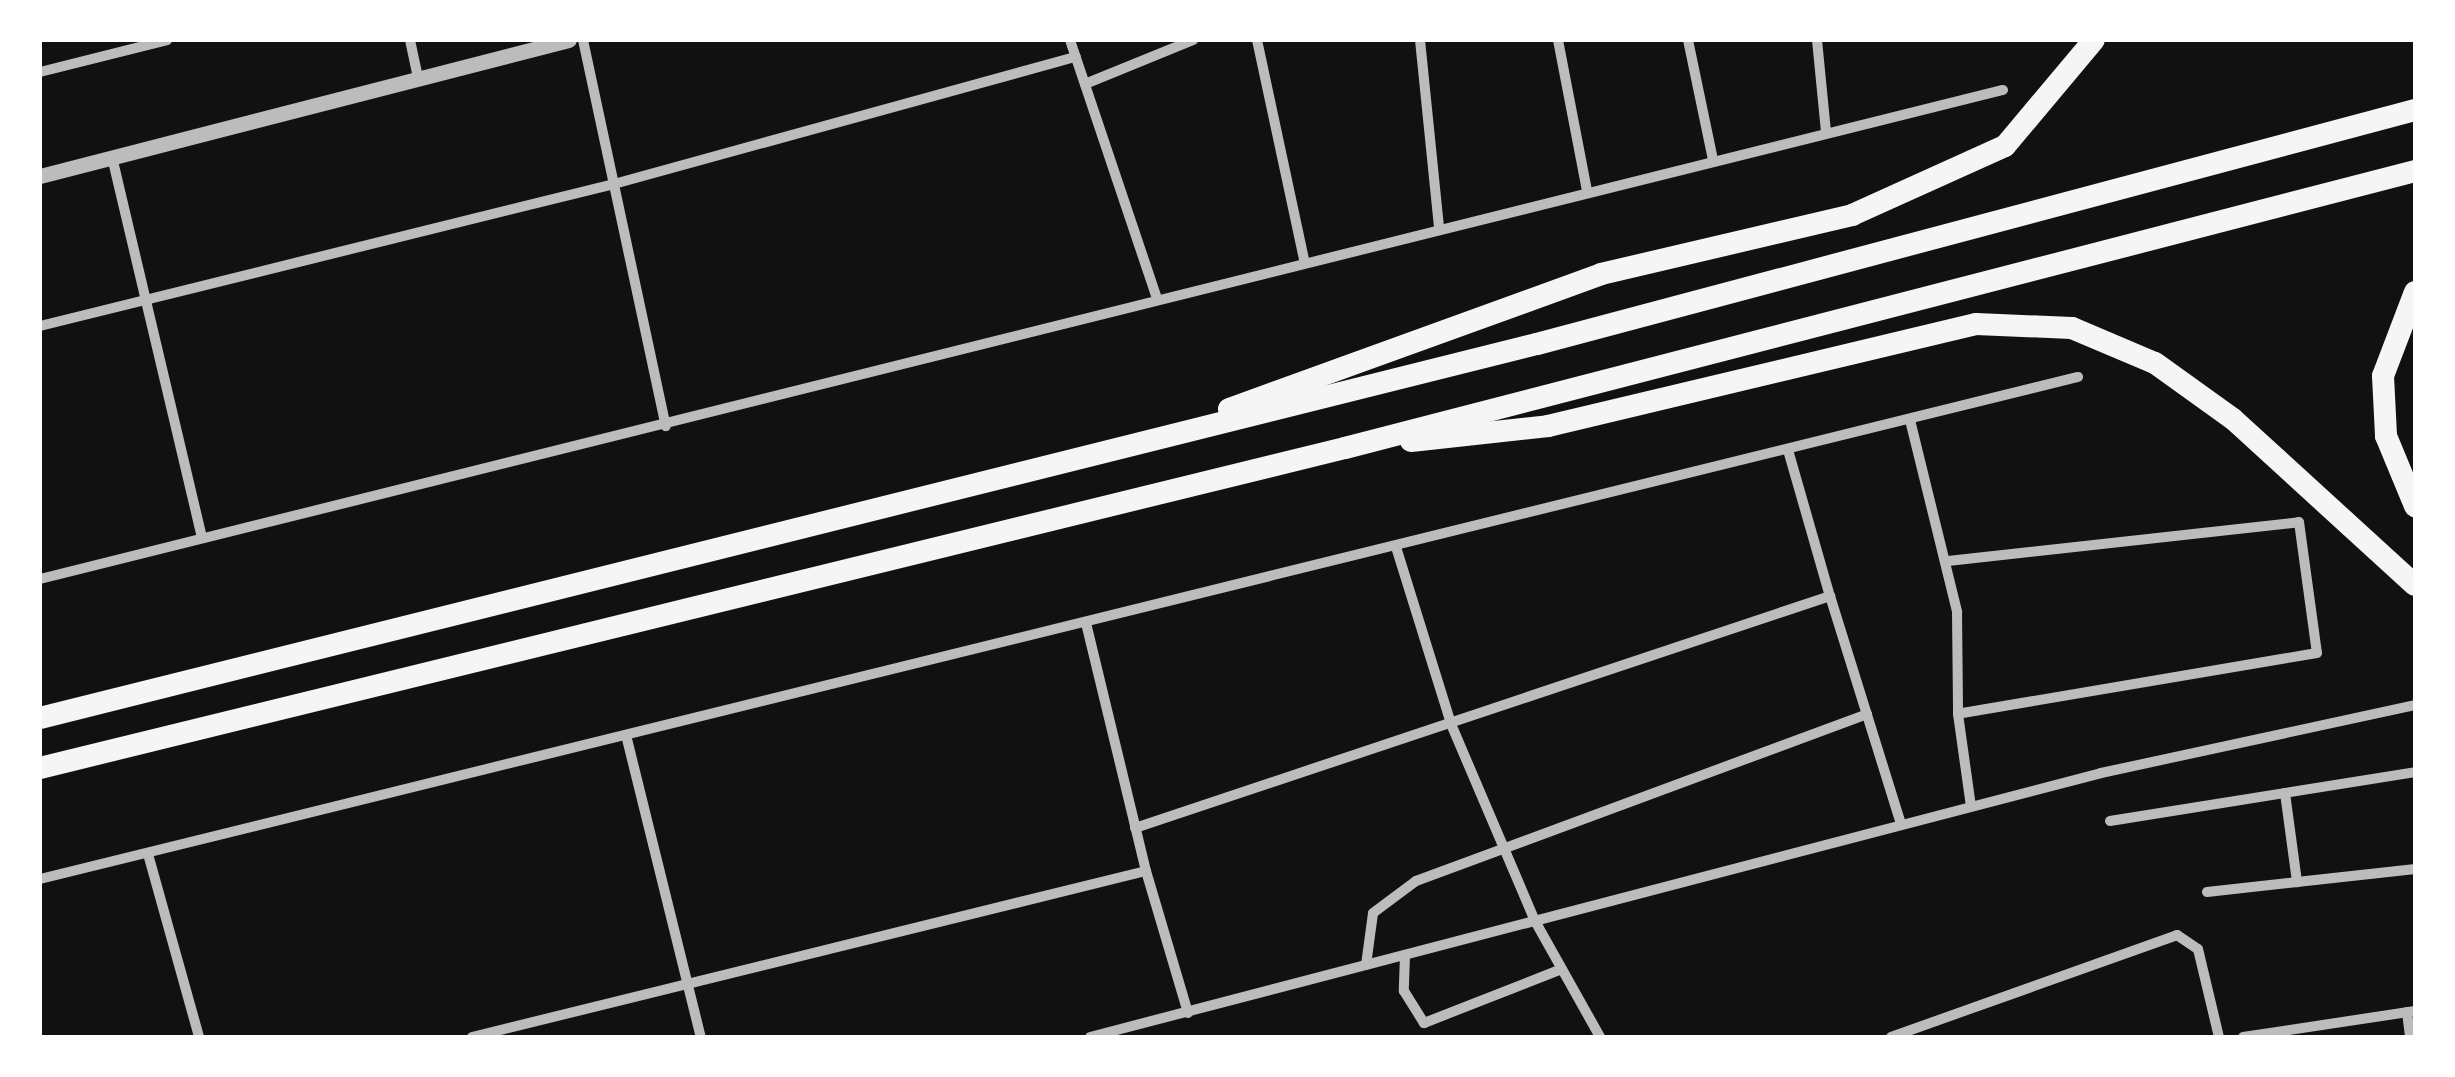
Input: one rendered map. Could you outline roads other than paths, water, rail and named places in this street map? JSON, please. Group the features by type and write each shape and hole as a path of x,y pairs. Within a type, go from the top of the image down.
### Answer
{"highway":[{"path":"1122,449 1602,274 1852,215 2006,146 2094,40"},
{"path":"40,718 597,576 1122,449 2415,110"},
{"path":"40,768 534,643 1344,448 2126,242 2415,172"},
{"path":"2415,292 2383,376 2386,436 2415,506"},
{"path":"1344,448 1548,426 1976,324 2072,328 2155,363 2232,419 2415,585"}],"street":[{"path":"40,72 166,40"},
{"path":"410,40 418,78"},
{"path":"40,176 569,40"},
{"path":"583,40 666,426"},
{"path":"1070,40 1157,300"},
{"path":"1085,84 1193,40"},
{"path":"1257,40 1304,260"},
{"path":"1558,40 1587,190"},
{"path":"1688,40 1712,160"},
{"path":"1817,40 1826,131"},
{"path":"1424,41 1439,226"},
{"path":"40,326 614,184 1076,57"},
{"path":"40,580 666,426 1439,226 2004,90"},
{"path":"112,156 140,300 202,538"},
{"path":"40,878 2078,377"},
{"path":"1910,420 1948,561 1962,654 1958,714 1971,806"},
{"path":"1788,450 1901,824"},
{"path":"1948,561 2299,522 2317,652 1958,714"},
{"path":"1396,547 1450,724 1535,921 1600,1037"},
{"path":"1136,828 1830,596"},
{"path":"1086,623 1146,870 1188,1013"},
{"path":"1090,1037 1971,806 2415,706"},
{"path":"1366,965 1374,914 1390,897 1502,844 1867,714"},
{"path":"626,735 702,1037"},
{"path":"2110,821 2415,772"},
{"path":"2286,793 2296,882"},
{"path":"148,854 199,1037"},
{"path":"2207,892 2415,869"},
{"path":"472,1037 1146,870"},
{"path":"1891,1037 2177,935 2198,949 2219,1037"},
{"path":"1405,955 1404,991 1424,1023 1562,970"},
{"path":"2242,1037 2411,1011 2410,1037"}]}
